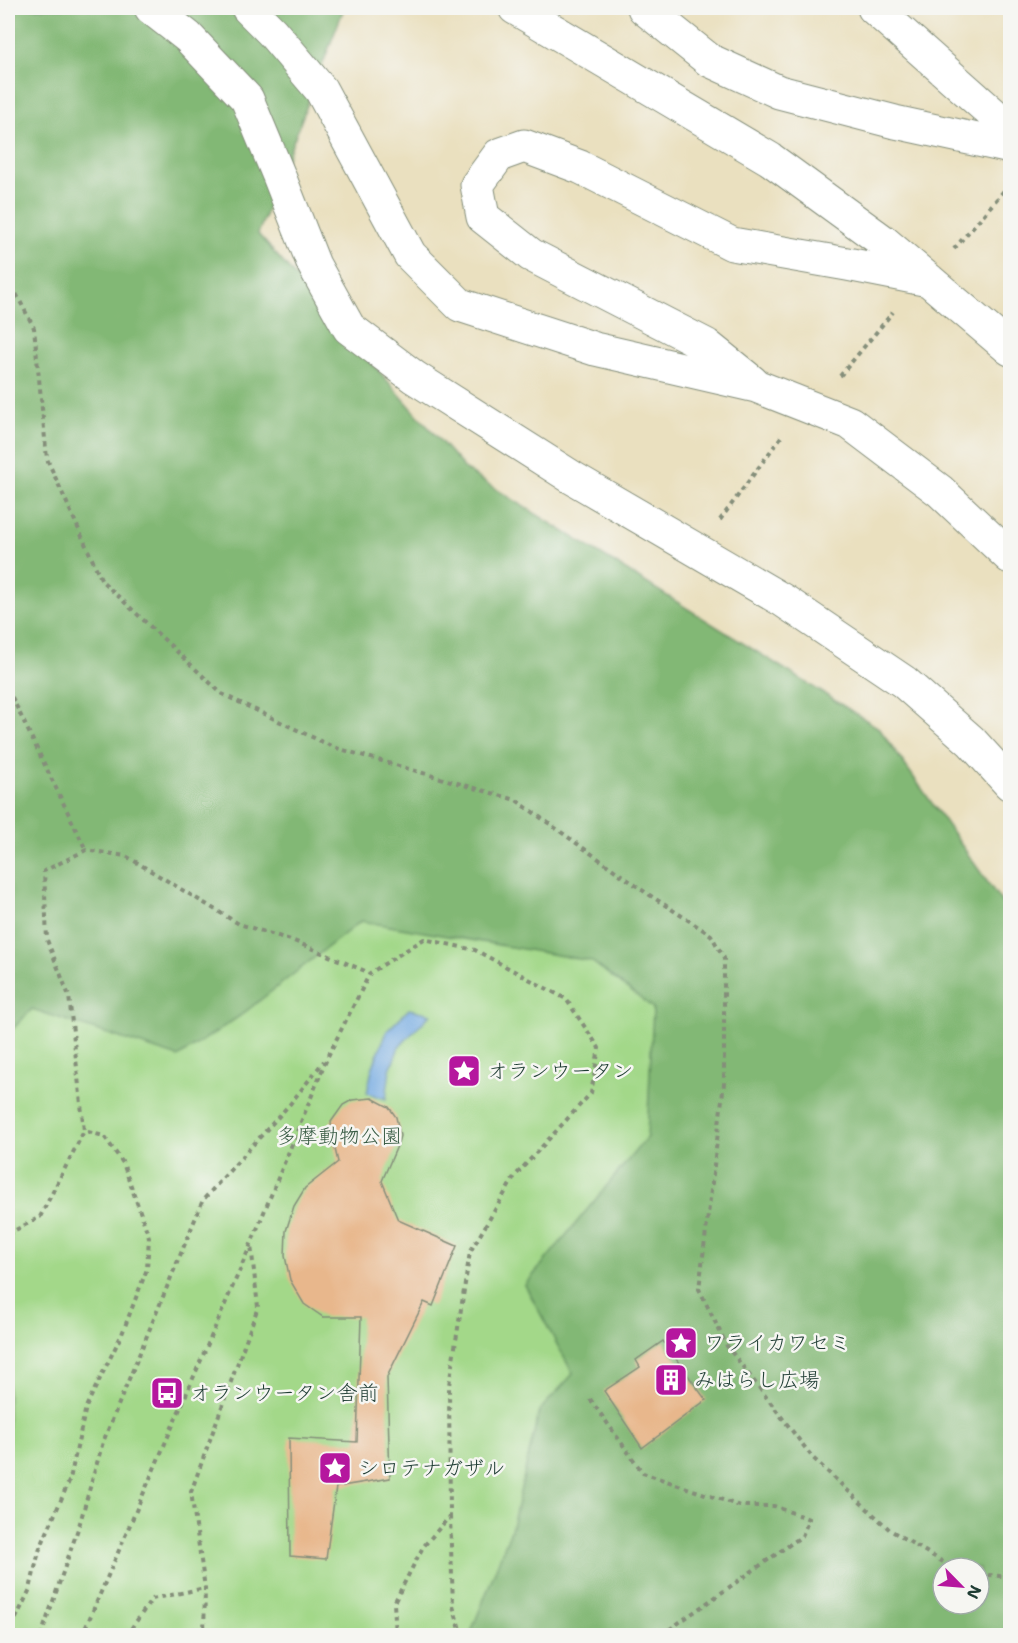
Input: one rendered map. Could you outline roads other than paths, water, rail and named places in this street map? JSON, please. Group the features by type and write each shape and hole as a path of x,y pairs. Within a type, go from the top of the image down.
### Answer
{"street":[{"path":"151,8 188,38 247,99 314,265 349,328 414,377 573,478 784,601 903,682 971,741 1011,784"},
{"path":"248,8 272,32 321,90 410,255 460,305 595,349 756,386 850,423 940,491 1011,557"},
{"path":"515,8 770,159 884,242 1011,349"},
{"path":"644,8 710,60 779,92 895,122 1011,147"},
{"path":"874,8 1011,129"},
{"path":"756,386 706,345 531,255 483,217 477,185 499,155 524,146 580,167 732,244 929,280"}],"water":[{"path":"409,1009 431,1014 399,1047 390,1070 386,1099 367,1093 372,1069 387,1031"}],"place":[{"name":"オランウータン","path":"464,1071"},
{"name":"ワライカワセミ","path":"681,1343"},
{"name":"みはらし広場","path":"671,1380"},
{"name":"オランウータン舎前","path":"167,1393"},
{"name":"シロテナガザル","path":"335,1468"}],"park label":[{"name":"多摩動物公園","path":"339,1136"}]}
